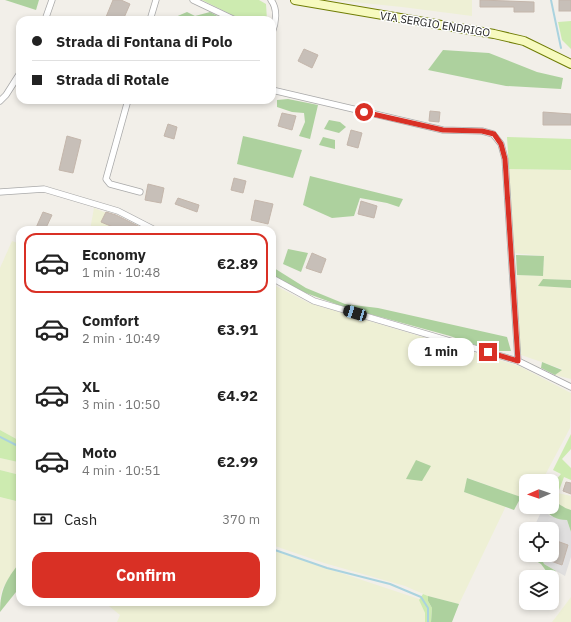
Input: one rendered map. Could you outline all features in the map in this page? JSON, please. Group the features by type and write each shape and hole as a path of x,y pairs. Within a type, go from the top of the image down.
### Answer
{"street":[{"path":"46,16 52,0"},
{"path":"151,16 156,0"},
{"path":"193,0 227,16"},
{"path":"271,0 273,2 275,16"},
{"name":"VIA SERGIO ENDRIGO","path":"295,0 494,34 524,41 571,64"},
{"path":"0,101 6,95 16,79"},
{"path":"276,91 443,130 482,131 494,134 501,144 505,159 518,361"},
{"path":"127,104 106,179 110,184 140,192"},
{"path":"0,192 44,189 118,211 147,226"},
{"path":"276,280 314,301 518,361 571,387"}],"shaded area":[{"path":"540,514 548,514 550,516 567,520 571,532 571,557 565,576 559,573 559,570 554,570 543,562 559,562 559,522 536,522"}],"green space":[{"path":"5,0 39,0 36,10"},
{"path":"202,0 259,0 266,4 267,16 234,16"},
{"path":"333,0 472,0 472,16 402,7"},
{"path":"187,12 195,16 178,16"},
{"path":"210,12 218,16 195,16"},
{"path":"571,21 571,49 562,40 558,22"},
{"path":"443,50 489,53 537,72 563,78 561,89 506,86 428,70"},
{"path":"288,99 318,105 310,139 299,136 305,122 304,113 292,112 277,107 277,100"},
{"path":"329,120 340,122 346,127 339,133 324,129"},
{"path":"243,136 302,150 293,178 237,164"},
{"path":"323,137 335,140 335,149 319,145"},
{"path":"507,137 571,139 571,170 509,169"},
{"path":"509,169 571,170 571,280 543,279 539,286 571,288 571,379 555,375 562,369 521,355 519,340 517,275 543,276 544,256 513,253"},
{"path":"310,176 403,199 399,207 360,198 354,216 332,218 303,205"},
{"path":"94,208 138,226 91,226"},
{"path":"12,241 16,242 16,439 0,430 0,268"},
{"path":"288,249 308,253 301,272 283,264"},
{"path":"516,255 544,256 543,276 517,275"},
{"path":"276,269 306,288 345,304 378,308 507,337 511,351 492,351 450,336 344,307 306,293 276,277"},
{"path":"543,279 571,280 571,288 538,286"},
{"path":"276,286 309,303 519,366 571,393 570,428 546,474 519,474 519,496 468,478 464,492 506,506 459,604 428,596 405,586 324,563 276,546"},
{"path":"542,362 562,370 555,375 541,368"},
{"path":"0,430 16,439 16,462 0,458"},
{"path":"571,434 571,449 562,459 571,468 571,480 564,477 559,490 559,476 561,474 553,470"},
{"path":"0,458 16,462 16,474 0,470"},
{"path":"416,460 431,466 422,481 406,479"},
{"path":"0,470 16,474 16,501 0,497"},
{"path":"467,478 519,496 519,501 514,510 464,492"},
{"path":"559,493 571,496 571,510 561,507 559,504"},
{"path":"0,497 16,501 16,568 2,589 0,596"},
{"path":"559,504 571,510 571,532 567,520 554,517 550,514 559,514"},
{"path":"276,551 419,599 425,613 425,622 117,622 120,615 109,606 276,606"},
{"path":"538,562 543,562 554,570 546,570"},
{"path":"16,567 16,592 0,612 1,597 11,574"},
{"path":"423,594 428,596 428,601 432,608 431,622 425,622 425,613 419,600"},
{"path":"428,596 459,604 452,622 431,622 432,608 428,601"},
{"path":"571,597 571,622 552,622 559,613"}],"building":[{"path":"113,0 121,0 130,4 125,16 106,16"},
{"path":"480,0 534,2 534,12 514,12 514,7 480,7"},
{"path":"559,0 571,0 571,11 559,11"},
{"path":"304,49 318,55 312,68 298,61"},
{"path":"430,111 440,112 439,122 429,121"},
{"path":"543,112 571,114 571,125 543,125"},
{"path":"282,113 296,116 292,130 278,126"},
{"path":"168,124 177,127 174,139 164,136"},
{"path":"351,130 362,133 358,148 347,145"},
{"path":"67,136 81,140 73,173 59,170"},
{"path":"234,178 246,181 243,193 231,190"},
{"path":"148,184 164,188 161,203 145,200"},
{"path":"178,198 199,205 197,212 175,204"},
{"path":"255,200 273,204 268,224 251,220"},
{"path":"361,201 377,206 374,218 358,214"},
{"path":"43,212 52,215 47,226 37,226"},
{"path":"106,212 116,215 138,226 110,226 101,222"},
{"path":"312,253 326,259 321,273 306,268"},
{"path":"566,482 571,483 571,494 563,491"},
{"path":"559,542 568,545 562,565 554,562 559,562"}],"waterway":[{"path":"551,0 561,48"},
{"path":"0,437 16,445"},
{"path":"276,550 327,568 390,584 421,597 428,608 428,622"}],"route":[{"path":"364,112 443,130 482,131 494,134 501,144 505,159 518,361 488,352"}]}
